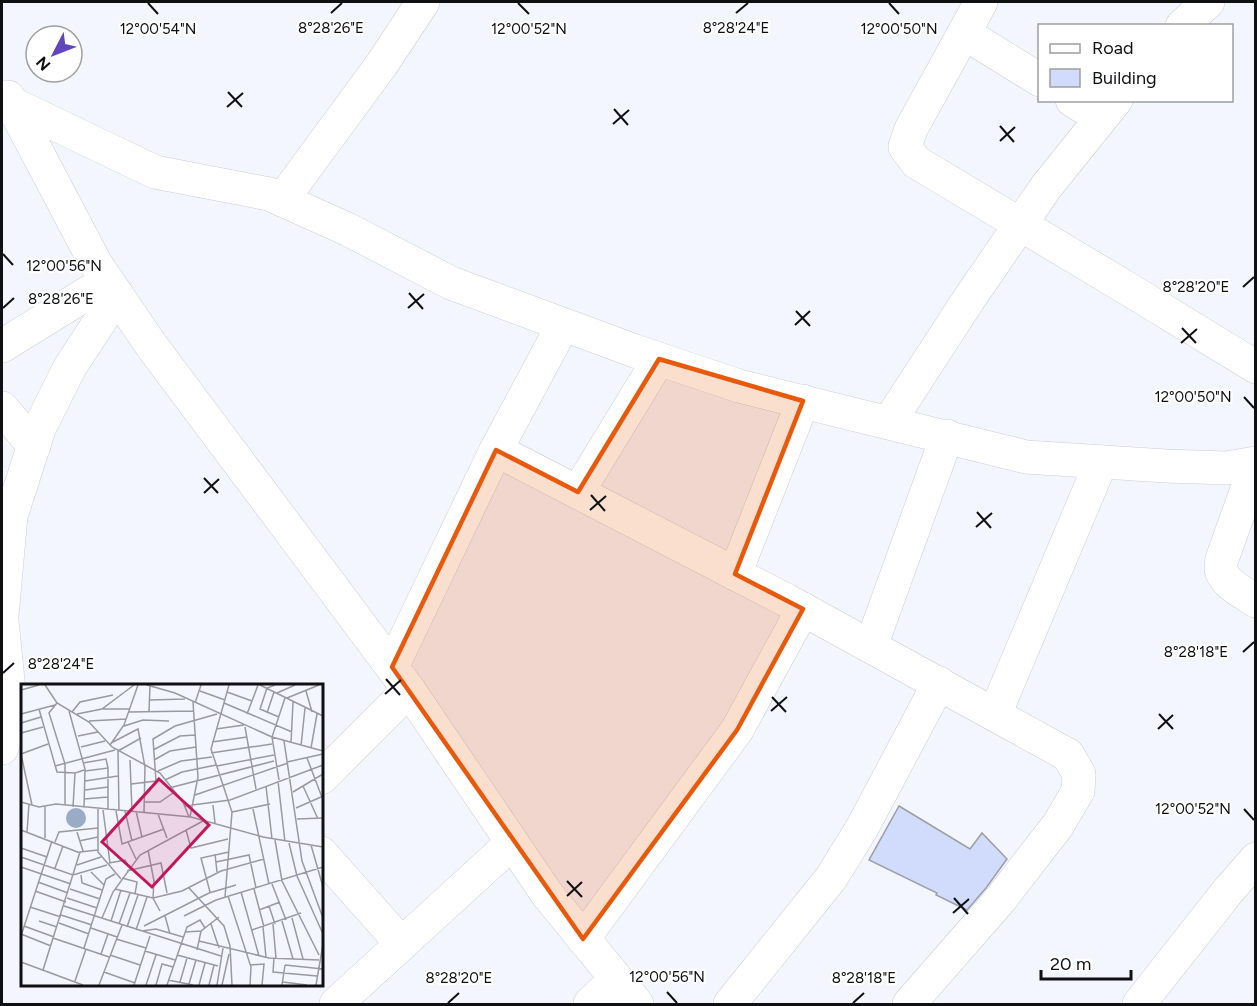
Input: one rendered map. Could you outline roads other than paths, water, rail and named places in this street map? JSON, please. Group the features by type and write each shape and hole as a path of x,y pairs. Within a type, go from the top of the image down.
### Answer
{"street":[{"path":"282,200 382,64 423,2"},
{"path":"981,2 911,129 905,147 916,162 1256,367"},
{"path":"1184,24 1208,2"},
{"path":"964,33 1038,79"},
{"path":"6,94 155,172 269,194 349,231 451,283 563,325 739,386 1026,457 1226,468 1256,464 1222,559 1221,571 1235,588 1256,601"},
{"path":"6,94 96,264 151,345 400,679 547,894 637,1005"},
{"path":"890,422 969,299 1046,187 1109,109 1080,102"},
{"path":"2,346 112,288"},
{"path":"2,616 11,516 39,429 112,288"},
{"path":"322,777 400,679 496,450 563,325"},
{"path":"578,492 659,359"},
{"path":"735,574 803,402"},
{"path":"2,408 34,446"},
{"path":"871,646 947,436"},
{"path":"496,450 803,609 1068,755 1080,774 1078,791 1058,825 1000,900 909,1005"},
{"path":"995,714 1101,462"},
{"path":"583,939 737,730 803,609"},
{"path":"2,621 9,692 16,712 9,723 2,748"},
{"path":"730,1005 831,878 862,828 939,683"},
{"path":"336,1005 512,843"},
{"path":"322,855 402,944"},
{"path":"1140,1005 1228,891 1256,859"},
{"path":"590,1005 616,979"}]}
